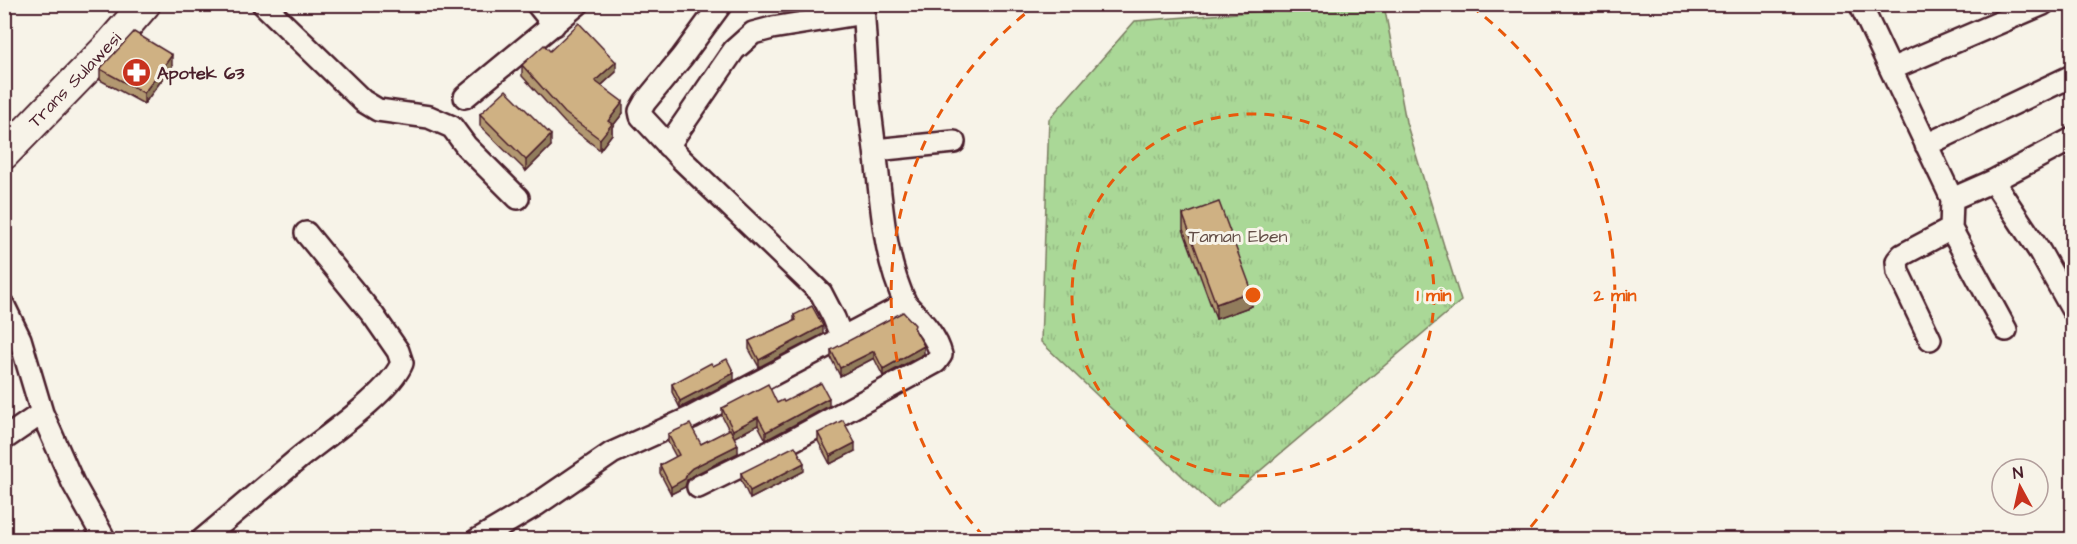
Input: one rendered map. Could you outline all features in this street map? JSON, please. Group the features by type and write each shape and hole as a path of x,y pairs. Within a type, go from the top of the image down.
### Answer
{"highway":[{"name":"Trans Sulawesi","path":"4,154 106,49 145,4"}],"street":[{"path":"263,4 363,101 378,110 429,117 452,127 466,146 518,198"},
{"path":"537,4 554,25"},
{"path":"465,97 578,4"},
{"path":"721,4 640,111 645,122 668,146 820,293 842,338"},
{"path":"1860,4 1952,200 1951,229 2006,330"},
{"path":"1891,69 2043,4"},
{"path":"668,146 734,50 753,33 864,9 869,102 889,257 896,283 906,304 939,346 941,355 936,362 782,446 699,487"},
{"path":"1926,145 2073,76"},
{"path":"1952,200 2073,139"},
{"path":"875,150 954,142"},
{"path":"1993,181 2040,252 2073,309"},
{"path":"1930,339 1898,272 1897,261 1902,255 1951,229"},
{"path":"202,540 369,401 390,382 402,363 398,351 373,315 306,233"},
{"path":"477,540 536,505 612,453 692,417 906,304"},
{"path":"4,306 20,339 42,413 73,483 105,540"},
{"path":"4,439 42,413"}],"green space":[{"name":"Taman Eben","path":"1339,5 1384,5 1406,122 1461,301 1216,508 1041,342 1049,119 1135,21"}],"building":[{"path":"579,23 616,62 595,81 623,102 608,121 612,124 600,139 565,113 522,65 544,45 550,51"},
{"name":"Apotek 63","path":"134,32 172,55 144,93 100,69"},
{"path":"506,90 551,135 526,160 480,114"},
{"path":"1219,202 1252,291 1216,304 1183,215"},
{"path":"812,306 823,326 759,360 749,341 796,320 794,315"},
{"path":"903,312 915,325 914,328 924,346 883,369 874,351 840,368 831,350"},
{"path":"727,359 734,373 680,401 672,384 711,363 713,366"},
{"path":"821,383 829,398 766,432 758,417 733,430 722,408 768,384 777,403 783,400 784,402"},
{"path":"843,420 855,443 830,456 818,433"},
{"path":"690,424 701,444 730,429 738,445 692,468 685,479 671,487 660,465 679,455 668,434"},
{"path":"795,446 804,463 750,491 741,473"}],"place":[{"name":"Apotek 63","path":"136,73"}]}
